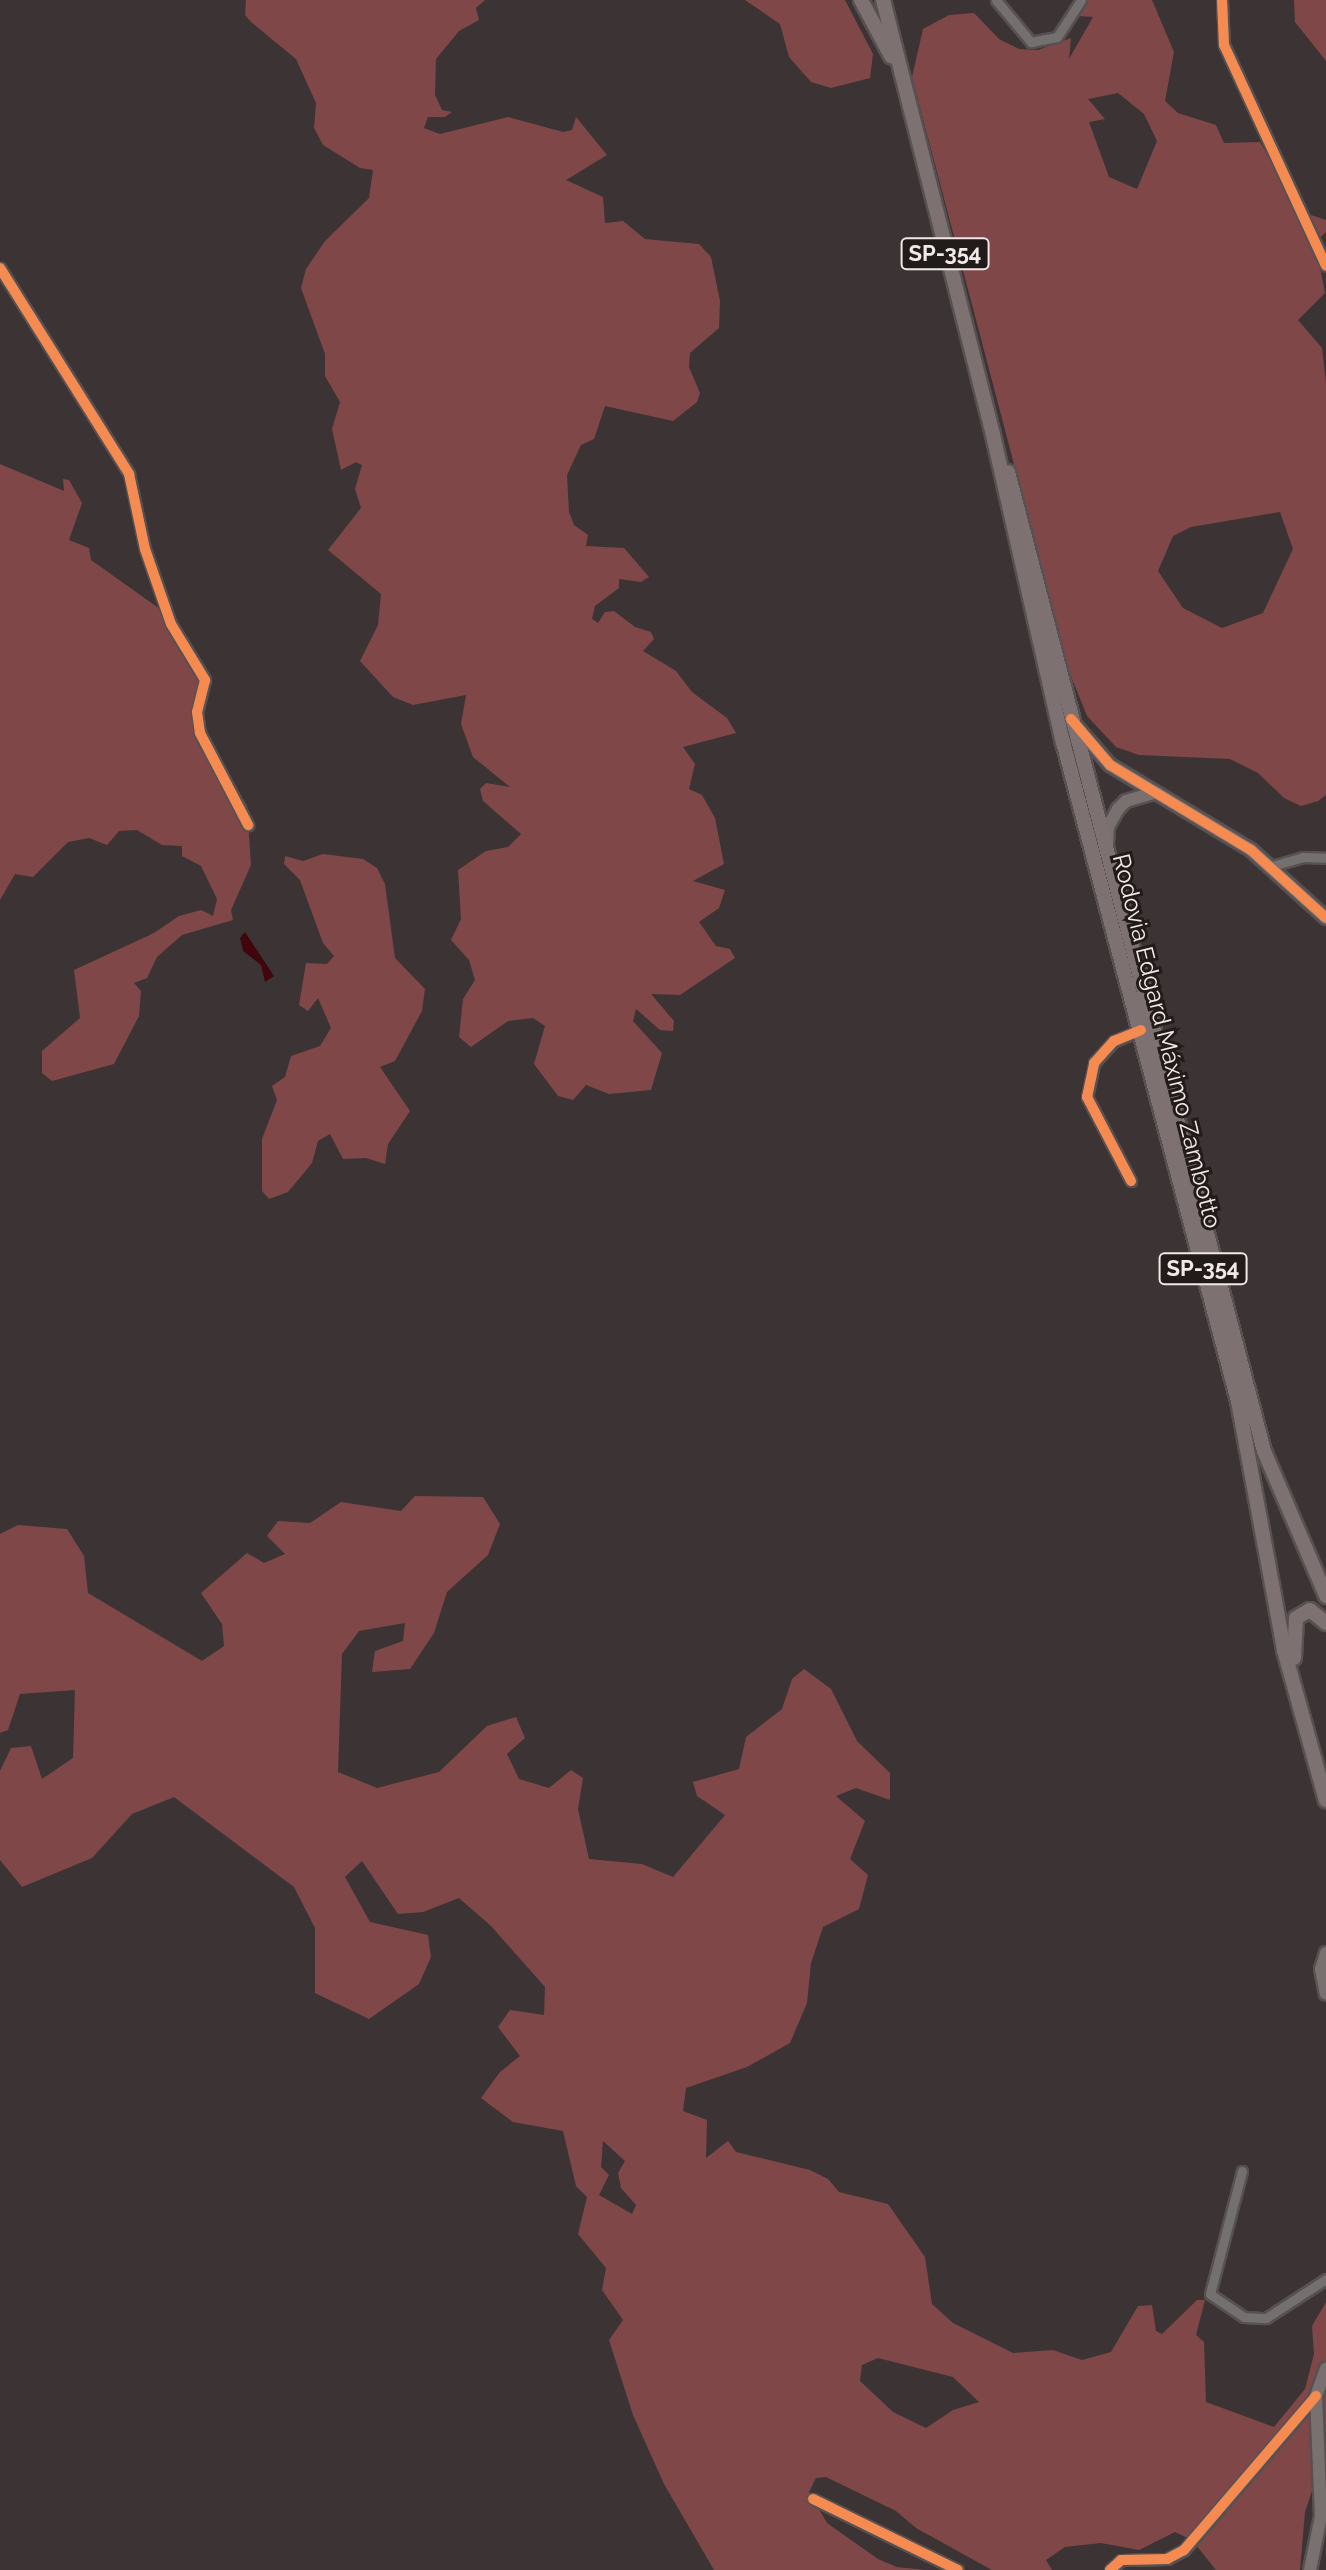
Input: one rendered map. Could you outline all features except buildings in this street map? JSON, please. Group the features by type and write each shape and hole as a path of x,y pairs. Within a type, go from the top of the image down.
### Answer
{"main road":[{"path":"861,0 900,73"},
{"name":"Rodovia Edgard Máximo Zambotto","path":"883,0 993,435 1063,742 1238,1401 1284,1650 1326,1800"},
{"name":"Rodovia Edgard Máximo Zambotto","path":"993,435 1020,502 1071,719 1264,1451 1326,1596"},
{"path":"1296,1686 1296,1618 1310,1610 1326,1623"}],"street":[{"path":"996,0 1031,42 1057,37 1081,0"},
{"path":"1222,0 1224,45 1326,266"},
{"path":"0,268 129,474 145,549 171,624 205,680 197,712 200,733 248,825"},
{"path":"1071,719 1101,756 1151,794 1235,838 1272,866 1326,918"},
{"path":"1107,852 1108,827 1118,809 1126,801 1151,794"},
{"path":"1272,866 1303,857 1326,858"},
{"path":"1131,1181 1087,1097 1094,1063 1114,1041 1141,1030"},
{"path":"1326,1953 1321,1969 1326,1994"},
{"path":"1242,2171 1210,2294 1244,2317 1266,2318 1326,2279"},
{"path":"1110,2570 1121,2560 1167,2559 1184,2550 1316,2396 1326,2369"},
{"path":"1310,2570 1321,2516 1316,2396"},
{"path":"813,2499 958,2570"}],"shaded area":[{"path":"246,0 485,0 476,8 479,20 459,31 436,59 435,95 442,110 452,112 445,117 428,117 424,128 440,134 508,117 563,132 572,130 576,117 607,155 566,180 603,197 605,223 623,221 645,239 699,244 711,257 720,301 719,328 690,353 689,367 700,393 697,402 673,421 605,406 594,439 581,445 567,475 569,512 574,525 588,535 586,546 624,548 649,577 641,582 619,579 619,588 595,606 592,619 598,623 605,612 614,611 635,627 651,632 654,639 643,651 676,671 692,692 727,718 736,733 683,747 695,764 689,789 702,795 715,818 724,864 693,881 725,890 719,908 699,922 716,946 730,949 735,958 680,995 651,994 674,1021 673,1031 660,1030 636,1009 633,1021 662,1053 651,1090 609,1094 586,1085 573,1100 558,1096 534,1064 545,1026 533,1018 508,1021 471,1047 459,1037 463,999 475,980 469,960 451,940 461,919 458,870 486,851 508,847 521,834 483,801 480,789 486,783 510,787 473,757 461,724 466,695 413,705 393,697 360,661 378,625 381,594 328,550 361,508 355,489 362,465 356,462 341,470 332,429 340,402 325,376 325,354 301,288 306,269 325,241 369,198 373,170 360,168 323,145 314,128 316,103 296,59 245,15"},
{"path":"745,0 845,0 873,54 870,78 831,88 811,82 789,57 780,24"},
{"path":"1077,0 1152,0 1174,52 1165,101 1178,113 1216,125 1224,143 1260,142 1302,212 1326,220 1326,232 1315,242 1325,293 1298,320 1322,348 1326,383 1326,795 1301,806 1284,798 1258,773 1230,759 1139,755 1116,747 1087,716 1068,669 912,77 923,29 949,15 974,13 999,39 1019,49 1038,50 1071,38 1069,59 1093,17 1080,16","holes":["1118,93 1144,114 1157,141 1137,189 1109,177 1089,122 1105,119 1088,99","1280,512 1293,549 1263,613 1222,628 1183,608 1158,571 1173,536 1191,527"]},
{"path":"1294,0 1326,0 1326,61 1295,22"},
{"path":"0,464 64,491 63,479 69,480 82,503 69,540 89,548 91,560 167,614 206,681 202,727 218,754 215,766 233,781 247,806 251,865 231,910 233,920 182,935 157,957 147,978 134,983 141,991 139,1016 114,1064 52,1081 42,1073 42,1051 80,1018 74,970 154,933 179,916 201,910 213,916 217,899 201,866 182,856 182,846 162,845 137,830 119,831 107,845 89,838 68,842 33,877 15,874 0,900"},
{"path":"323,854 363,859 377,868 385,884 395,958 425,989 422,1011 395,1061 380,1067 410,1111 388,1144 385,1164 366,1158 343,1159 330,1134 318,1141 312,1163 288,1192 269,1199 262,1191 262,1139 277,1100 272,1086 285,1077 291,1056 320,1046 331,1028 318,998 308,1011 299,1005 306,963 327,964 334,956 323,943 300,880 284,864 285,856 303,861"},
{"path":"245,932 274,976 265,982 261,965 243,951 240,938"},
{"path":"415,1496 483,1497 500,1524 488,1555 447,1592 434,1633 410,1669 372,1672 375,1651 403,1641 405,1623 359,1631 342,1654 338,1772 377,1788 439,1772 487,1726 516,1717 525,1738 507,1754 519,1779 549,1788 571,1770 583,1778 578,1809 589,1859 642,1864 673,1877 725,1815 697,1796 693,1782 739,1769 746,1737 782,1709 792,1679 804,1669 831,1689 857,1741 890,1773 890,1800 856,1788 836,1796 865,1821 850,1859 868,1875 859,1909 823,1927 811,1963 807,2003 790,2043 747,2067 686,2088 683,2111 707,2120 706,2158 728,2141 736,2152 810,2170 828,2179 839,2192 888,2204 925,2257 932,2304 953,2323 1013,2353 1053,2350 1082,2360 1111,2352 1138,2306 1152,2305 1156,2331 1162,2334 1197,2300 1205,2300 1196,2335 1204,2342 1206,2402 1274,2427 1305,2389 1314,2354 1312,2326 1326,2302 1326,2486 1313,2488 1305,2512 1300,2570 1216,2570 1192,2540 1175,2532 1139,2550 1101,2543 1065,2547 1046,2560 1052,2570 992,2570 916,2528 896,2511 826,2477 816,2478 809,2492 827,2523 878,2559 897,2567 926,2570 714,2570 664,2484 633,2415 609,2340 623,2320 602,2290 606,2268 578,2234 587,2197 576,2186 563,2131 513,2122 481,2098 500,2072 520,2056 498,2027 510,2010 544,2015 545,1987 491,1926 459,1898 423,1912 398,1914 362,1861 345,1877 370,1922 428,1935 431,1957 419,1984 369,2019 315,1993 315,1928 294,1887 174,1797 132,1814 92,1858 22,1887 0,1860 0,1771 11,1748 31,1746 42,1779 73,1758 75,1690 20,1694 8,1730 0,1733 0,1534 18,1525 67,1529 84,1556 88,1593 202,1661 224,1646 222,1624 201,1593 247,1553 264,1563 285,1554 267,1536 278,1521 310,1523 341,1502 401,1511","holes":["603,2141 625,2161 618,2173 621,2188 636,2205 632,2214 599,2195 609,2175 601,2167","878,2358 953,2377 979,2402 953,2410 926,2428 893,2412 860,2381 862,2365"]}],"cycle path":[{"path":"1222,0 1224,45 1326,266"},
{"path":"0,268 129,474 145,549 171,624 205,680 197,712 200,733 248,825"},
{"path":"1071,719 1110,765 1251,850 1326,918"},
{"path":"1131,1181 1087,1097 1094,1063 1114,1041 1141,1030"},
{"path":"1110,2570 1121,2560 1167,2559 1184,2550 1316,2396"},
{"path":"813,2499 958,2570"}]}
